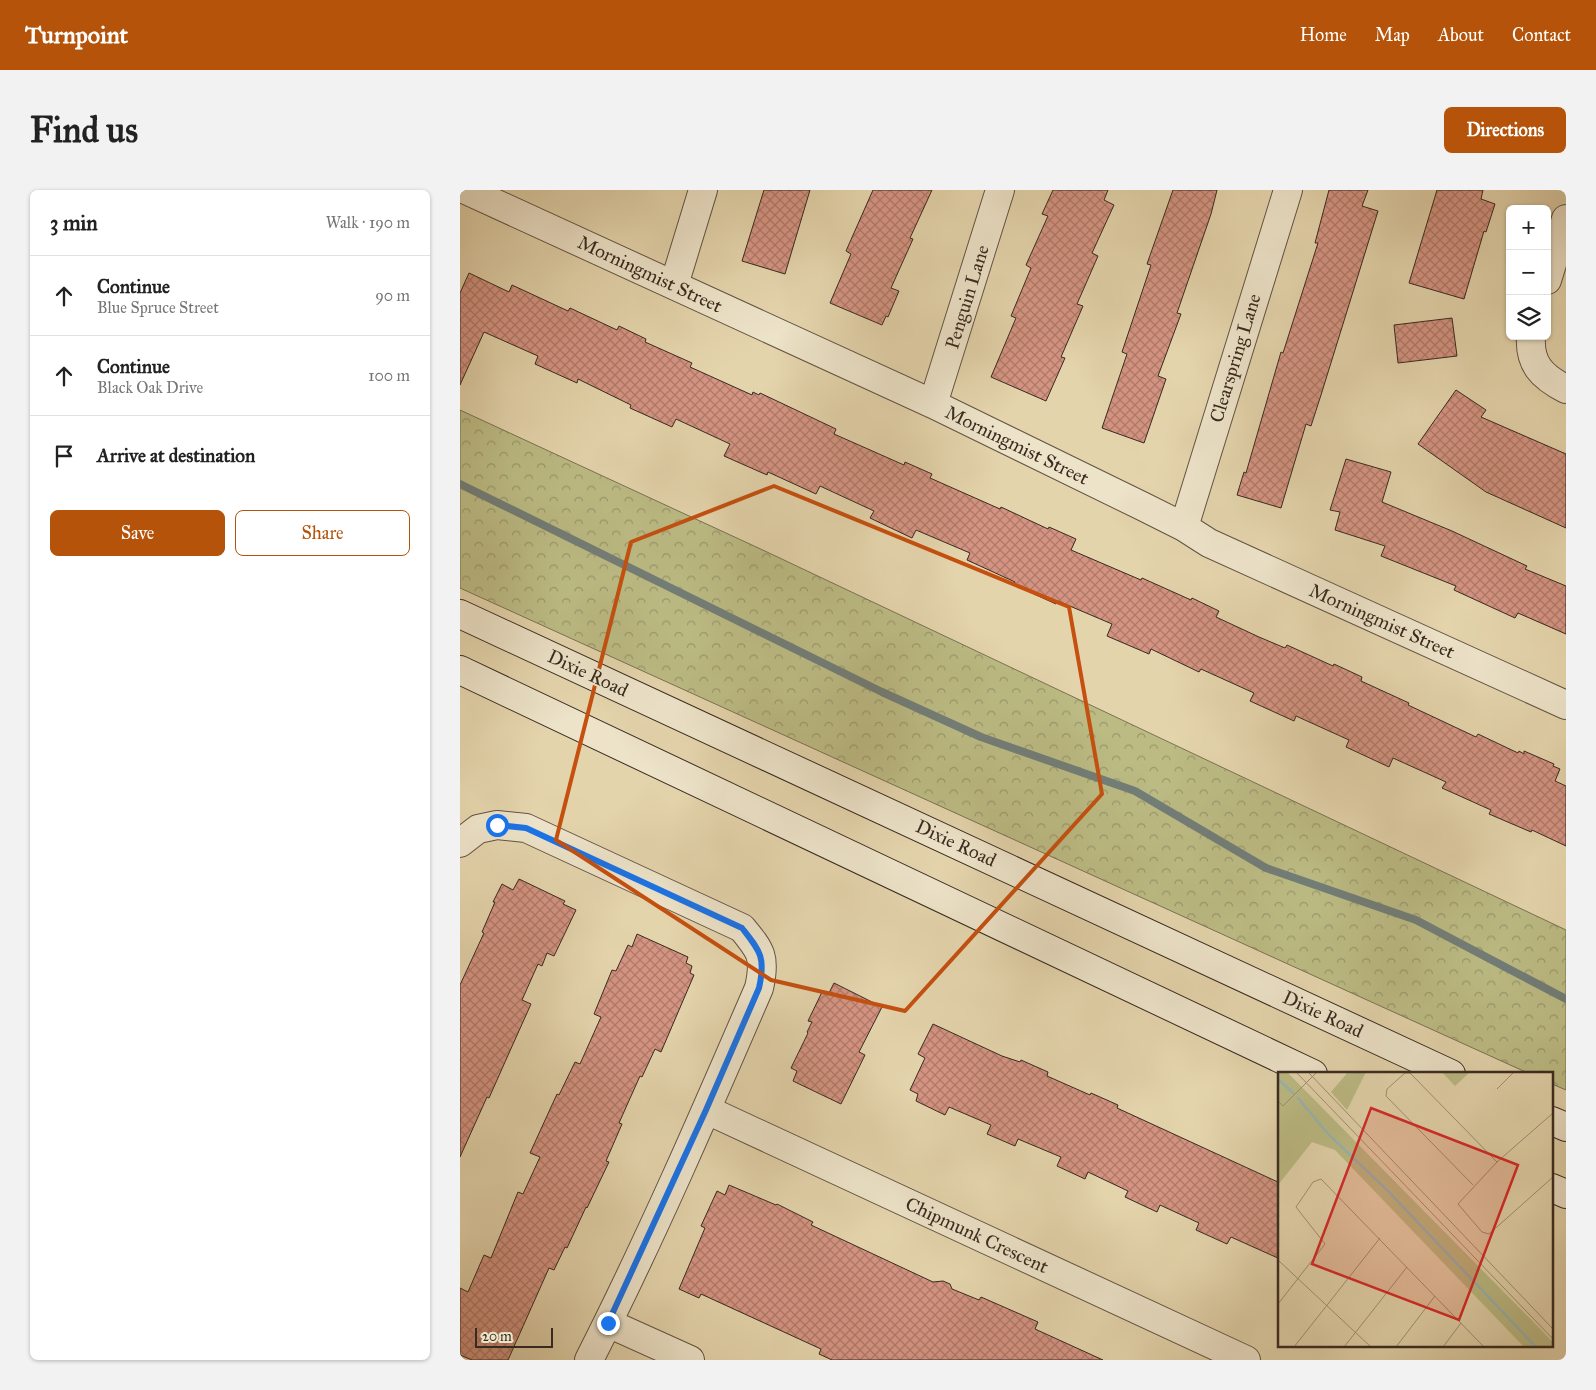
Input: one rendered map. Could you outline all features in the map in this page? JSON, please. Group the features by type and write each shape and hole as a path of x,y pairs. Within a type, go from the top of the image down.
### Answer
{"street":[{"name":"Morningmist Street","path":"466,190 933,404 1184,527 1209,543 1566,705"},
{"path":"674,285 703,190"},
{"name":"Penguin Lane","path":"933,404 1000,190"},
{"name":"Clearspring Lane","path":"1184,527 1288,190"},
{"path":"1551,267 1566,219"},
{"path":"1531,340 1530,350 1542,374 1566,389"},
{"name":"Dixie Road","path":"460,614 1447,1072"},
{"path":"460,670 1309,1072"},
{"path":"460,844 478,829 497,825 526,828 742,928 759,949 763,969 759,988 706,1110 608,1323 589,1360"},
{"name":"Chipmunk Crescent","path":"706,1110 1246,1360"},
{"path":"1554,1122 1566,1127"},
{"path":"1554,1189 1566,1194"},
{"path":"608,1323 690,1360"}],"highlighted area":[{"path":"774,486 1069,607 1102,794 905,1011 771,980 556,840 631,542"}],"green space":[{"path":"460,410 767,552 1566,930 1566,1090 1554,1085 1554,1072 1526,1072 460,588"}],"building":[{"path":"764,190 810,190 785,274 742,261"},
{"path":"873,190 932,190 910,238 913,239 891,288 899,291 888,317 886,316 882,325 830,303 851,254 846,251"},
{"path":"1053,190 1108,190 1104,200 1114,205 1092,253 1098,256 1077,304 1083,306 1061,357 1065,358 1046,401 991,377 1016,318 1011,316 1031,268 1026,265 1048,216 1042,214"},
{"path":"1173,190 1217,190 1211,214 1177,313 1181,314 1158,376 1166,379 1144,443 1102,428 1127,354 1122,352 1151,265 1147,264"},
{"path":"1329,190 1368,190 1362,206 1378,211 1311,426 1306,424 1281,508 1237,495 1244,472 1246,473 1281,352 1283,353 1318,243 1315,243"},
{"path":"1437,190 1483,190 1481,199 1495,204 1486,232 1484,231 1464,299 1409,283"},
{"path":"469,273 509,292 512,285 568,311 570,308 617,330 619,326 646,339 645,342 692,363 690,367 752,395 753,392 759,395 760,393 836,429 834,434 904,465 905,462 932,474 930,478 1000,509 1001,507 1048,529 1049,527 1076,539 1071,550 1191,600 1192,598 1219,611 1216,617 1285,648 1287,645 1333,666 1334,664 1362,677 1361,681 1476,737 1478,734 1518,753 1519,751 1524,754 1524,751 1554,764 1553,766 1560,769 1555,781 1566,786 1566,846 1532,830 1531,832 1489,814 1491,810 1442,788 1446,782 1393,758 1389,767 1346,747 1349,740 1296,716 1294,721 1250,701 1254,693 1201,669 1199,672 1151,649 1149,654 1107,636 1112,624 1058,601 1056,604 1014,585 1015,582 967,560 970,553 916,530 912,538 870,518 874,511 820,486 816,494 768,472 767,475 724,456 730,444 676,419 672,427 630,408 631,405 578,379 577,383 535,364 538,356 484,332 460,385 460,293"},
{"path":"1452,318 1457,356 1398,363 1394,325"},
{"path":"1456,390 1486,410 1481,417 1566,454 1566,528 1486,492 1418,444"},
{"path":"1346,459 1391,472 1382,502 1452,531 1527,566 1525,569 1566,586 1566,634 1518,613 1515,618 1454,590 1456,586 1381,556 1385,546 1335,530 1340,512 1330,510"},
{"path":"519,879 565,901 563,904 576,910 554,956 547,953 542,966 538,964 522,1000 531,1004 460,1157 460,985 484,933 482,932 495,902 493,902 502,884 513,890"},
{"path":"637,934 688,957 686,963 692,966 690,973 694,975 661,1052 655,1049 642,1077 640,1076 619,1123 622,1124 606,1161 609,1162 587,1208 554,1270 549,1268 508,1360 472,1360 460,1355 460,1288 468,1292 484,1255 491,1258 518,1192 523,1194 540,1157 530,1153 557,1094 559,1095 575,1062 580,1064 601,1017 594,1014 612,970 616,971 628,945 632,947"},
{"path":"834,983 882,1007 859,1052 865,1055 841,1104 793,1081 797,1071 791,1068 808,1033 812,1022 808,1021 822,992 828,995"},
{"path":"933,1024 1002,1056 1020,1062 1021,1060 1048,1072 1047,1076 1118,1105 1117,1108 1278,1182 1278,1258 1231,1237 1227,1244 1196,1230 1199,1223 1160,1205 1157,1212 1125,1197 1128,1191 1088,1172 1085,1179 1057,1166 1061,1157 1018,1139 1015,1146 987,1134 991,1125 949,1107 945,1115 916,1101 918,1094 910,1090 925,1058 918,1054"},
{"path":"729,1185 777,1204 813,1222 811,1225 933,1282 943,1281 950,1284 952,1289 979,1300 981,1297 1038,1322 1035,1329 1103,1360 832,1360 819,1354 821,1349 701,1294 699,1298 679,1289 705,1228 701,1226 717,1191 725,1195"}],"waterway":[{"path":"460,484 882,692 981,737 1135,791 1266,868 1416,920 1566,999"}],"route":[{"path":"497,825 526,828 742,928 759,949 763,969 759,988 706,1110 608,1323"}]}
